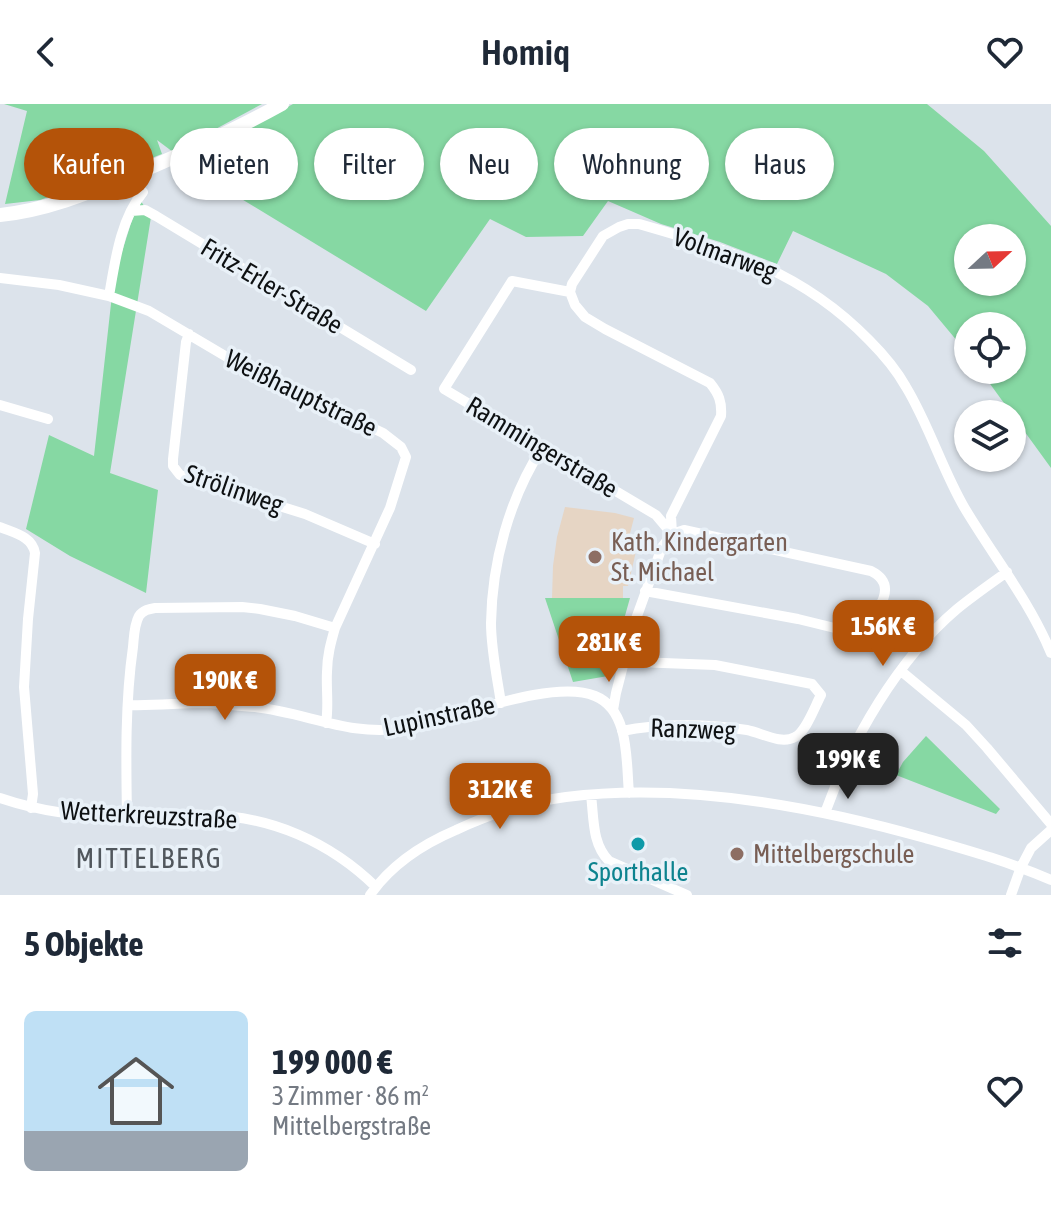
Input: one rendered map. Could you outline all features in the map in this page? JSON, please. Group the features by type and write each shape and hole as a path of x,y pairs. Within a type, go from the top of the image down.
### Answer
{"main road":[{"path":"0,215 72,200 187,152 282,104"}],"street":[{"path":"109,296 116,255 137,200"},
{"name":"Fritz-Erler-Straße","path":"131,211 145,210 156,216 411,370"},
{"name":"Volmarweg","path":"570,292 603,236 628,224 639,224 732,252 807,288 852,323 895,368 964,506 1007,572 1051,653"},
{"name":"Weißhauptstraße","path":"0,278 59,285 109,296 149,311 269,382 368,425 401,447 406,457 405,463 390,508 335,628 328,657 326,723"},
{"name":"Rammingerstraße","path":"570,292 512,281 444,389 656,515 672,534"},
{"path":"570,292 575,305 585,317 710,383 720,397 721,416 671,516 672,534"},
{"name":"Strölinweg","path":"189,334 173,459 173,466 180,475 305,514 375,544"},
{"path":"0,405 48,419"},
{"path":"501,703 491,626 497,562 521,487 542,448"},
{"path":"0,527 27,539 34,546 35,553 24,687 33,794 31,808"},
{"path":"629,793 622,731 613,710 645,591 662,547 672,534 684,530 871,571 880,576 886,592 858,636 798,619 645,591"},
{"path":"825,813 853,748 901,671 957,610 1007,572"},
{"path":"127,817 129,678 136,623 140,614 155,608 242,607 295,616 335,628"},
{"name":"Ranzweg","path":"622,731 639,727 705,726 746,730 785,740 798,736 821,695 812,684 753,671 715,665 625,660"},
{"path":"901,671 966,725 1051,827 1031,848 1011,895"},
{"name":"Lupinstraße","path":"128,705 232,705 279,711 362,730 405,728 501,703 559,692 583,693 605,702 613,710"},
{"path":"373,891 404,859 427,844 472,823 547,800 629,793 726,798 825,813 1021,867 1051,880"},
{"path":"591,795 596,841 601,853 609,861 687,895"},
{"name":"Wetterkreuzstraße","path":"0,798 31,808 76,815 208,815 277,826 329,849 347,861 373,891"}],"shaded area":[{"name":"Kath. Kindergarten St. Michael","path":"565,507 634,518 627,545 637,547 628,586 623,586 623,598 552,598 557,537"}],"green space":[{"path":"4,104 262,104 218,128 170,128 170,150 157,140 162,154 154,157 154,128 24,128 24,200 40,200 5,204 27,111"},
{"path":"293,104 927,104 984,151 1051,226 1051,468 1026,433 1026,400 1002,400 990,384 1026,384 1026,312 954,312 954,337 928,306 886,274 793,231 777,264 661,224 608,201 583,236 526,237 490,219 426,311 243,200 298,200 298,128 248,128"},
{"path":"140,200 151,217 110,473 158,490 146,593 70,556 26,529 49,435 94,456 114,277"},
{"path":"545,598 630,598 608,676 573,682"},
{"path":"926,736 1000,809 996,814 896,775"}],"place":[{"name":"Kath. Kindergarten St. Michael","path":"595,557"},
{"name":"Sporthalle","path":"638,844"},
{"name":"Mittelbergschule","path":"737,854"}],"district":[{"name":"MITTELBERG","path":"149,858"}]}
